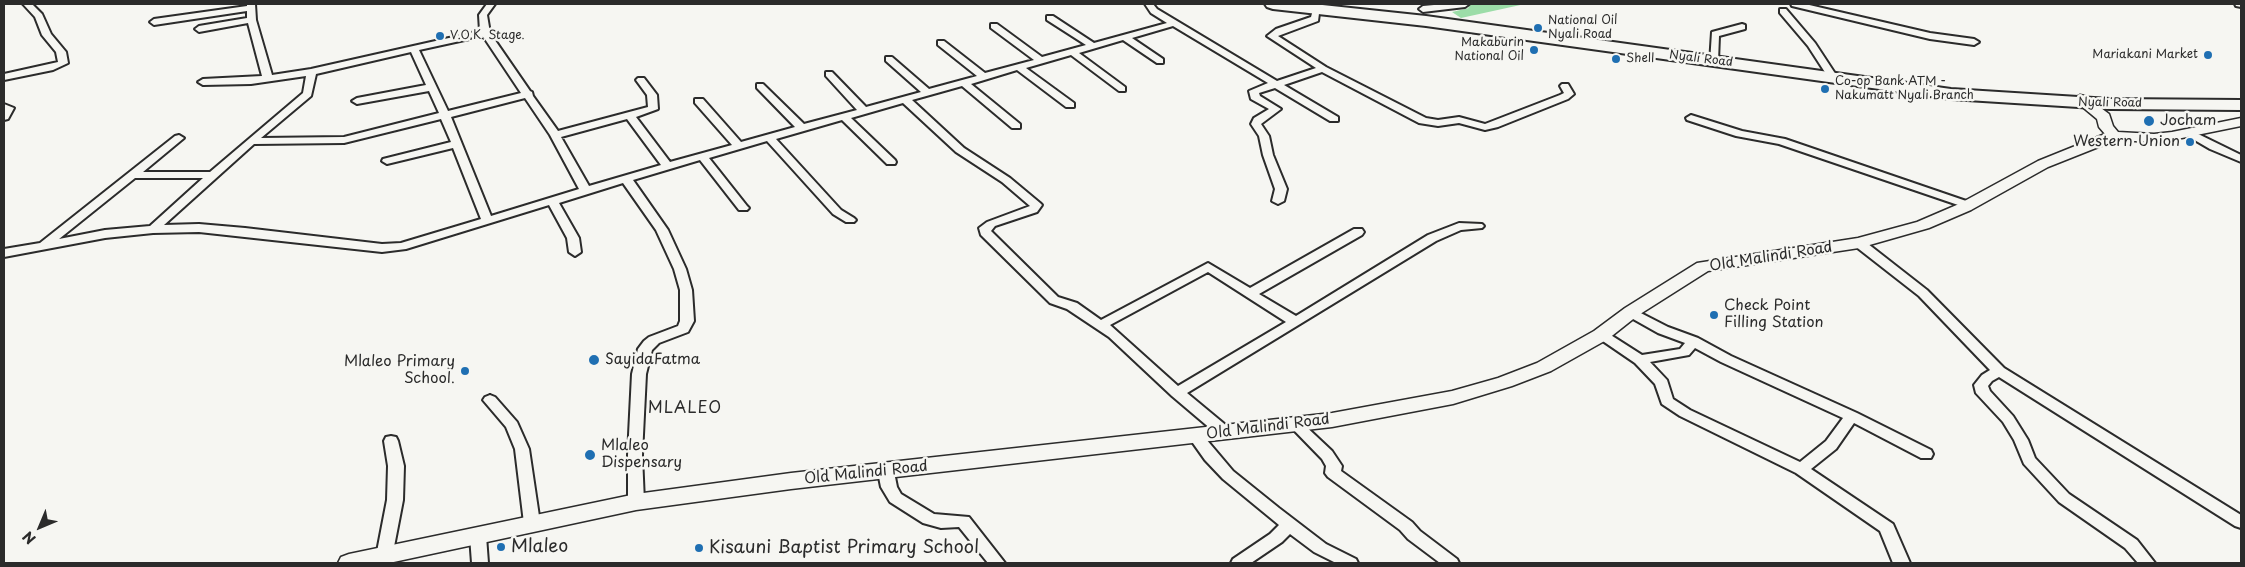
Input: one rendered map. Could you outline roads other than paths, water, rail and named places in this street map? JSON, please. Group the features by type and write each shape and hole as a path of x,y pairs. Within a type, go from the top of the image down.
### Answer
{"highway":[{"name":"Nyali Road","path":"1273,4 1317,8 1422,11 1713,61 1950,94 2082,101 2106,107 2241,105"},
{"name":"Nyali Road","path":"2106,107 2241,100"}],"main road":[{"path":"2106,107 2106,127 2114,136 2154,138 2190,133 2241,122"},
{"name":"Old Malindi Road","path":"349,563 636,502 791,481 886,472 1139,440 1195,436 1223,431 1360,416 1482,389 1544,367 1601,335 1631,312 1703,268 1859,242 1923,225 1948,216 2043,164 2114,136"}],"street":[{"path":"4,77 50,68 63,63 64,58 61,52 47,35 39,16 27,4"},
{"path":"491,4 483,15 485,33 555,135 586,191"},
{"path":"1149,4 1154,11 1334,119"},
{"path":"1422,11 1465,4"},
{"path":"1794,4 1930,36 1974,42"},
{"path":"154,22 250,6 267,76 271,78"},
{"path":"1317,8 1315,19 1279,30 1272,36 1323,69 1423,121 1431,123 1459,120 1485,127 1494,125 1564,97 1569,94 1569,90 1565,86"},
{"path":"1783,11 1812,45 1833,78"},
{"path":"1050,18 1093,46"},
{"path":"199,29 252,20"},
{"path":"4,253 105,234 153,229 199,228 382,248 402,246 627,180 668,166 1175,23"},
{"path":"994,26 1041,61"},
{"path":"1713,61 1713,38 1715,34 1742,27"},
{"path":"203,82 251,81 312,72 485,33"},
{"path":"1124,37 1160,61"},
{"path":"941,43 984,77"},
{"path":"414,49 445,115 487,220"},
{"path":"1072,52 1122,89"},
{"path":"889,59 928,93"},
{"path":"1019,67 1070,106"},
{"path":"1278,201 1281,188 1268,155 1264,136 1256,124 1258,120 1276,108 1256,97 1254,91 1274,83 1323,69"},
{"path":"153,229 251,141 308,94 312,72"},
{"path":"829,74 864,110"},
{"path":"555,135 653,109 652,95 641,80"},
{"path":"964,83 1016,126"},
{"path":"760,86 802,128"},
{"path":"357,101 432,87"},
{"path":"251,141 344,140 528,94"},
{"path":"905,99 960,150 1006,180 1036,205 1033,210 991,224 985,228 985,232 1054,300 1072,306 1101,325 1128,346 1177,393 1223,431"},
{"path":"699,101 739,146"},
{"path":"4,108 9,108 4,117"},
{"path":"630,116 668,166"},
{"path":"844,117 891,162"},
{"path":"1691,118 1740,134 1781,142 1968,205"},
{"path":"2190,133 2214,147 2241,159"},
{"path":"42,247 179,138"},
{"path":"770,138 837,212 850,220"},
{"path":"387,161 456,144"},
{"path":"703,157 742,208"},
{"path":"132,175 215,174"},
{"path":"627,180 662,230 680,269 686,290 687,321 683,328 654,340 645,349 639,374 635,455 636,502"},
{"path":"552,201 573,238 575,252"},
{"path":"1177,393 1432,238 1460,227 1478,226"},
{"path":"1251,292 1358,232"},
{"path":"1859,242 1923,294 1999,371 2241,522"},
{"path":"1101,325 1208,267 1251,292 1296,322"},
{"path":"1631,312 1663,330 1693,341 1779,384 1852,416 1926,454"},
{"path":"1601,335 1640,360 1662,383 1667,401 1685,413 1801,469 1887,528 1897,556 1902,563"},
{"path":"1640,360 1684,352 1693,341"},
{"path":"1999,371 1981,384 1983,393 2008,419 2029,460 2064,498 2131,544 2147,563"},
{"path":"490,400 512,425 522,449 532,523"},
{"path":"1801,469 1831,445 1852,416"},
{"path":"1294,423 1328,455 1334,466 1333,473 1406,526 1414,535 1452,563"},
{"path":"1195,436 1228,475 1289,525 1340,561"},
{"path":"384,556 395,500 396,466 391,441"},
{"path":"886,472 889,487 895,498 929,518 941,522 963,521 997,563"},
{"path":"1240,563 1276,538 1289,525"},
{"path":"478,536 480,563"}],"place":[{"name":"National Oil Nyali Road","path":"1538,28"},
{"name":"V.O.K. Stage.","path":"440,36"},
{"name":"Makaburin National Oil","path":"1534,50"},
{"name":"Mariakani Market","path":"2208,55"},
{"name":"Shell","path":"1616,59"},
{"name":"Co-op Bank ATM - Nakumatt Nyali Branch","path":"1825,89"},
{"name":"Jocham","path":"2149,121"},
{"name":"Western Union","path":"2190,142"},
{"name":"Check Point Filling Station","path":"1714,315"},
{"name":"SayidaFatma","path":"594,360"},
{"name":"Mlaleo Primary School.","path":"465,371"},
{"name":"Mlaleo Dispensary","path":"590,455"},
{"name":"Mlaleo","path":"501,547"},
{"name":"Kisauni Baptist Primary School","path":"699,548"}],"district":[{"name":"MLALEO","path":"685,409"}]}
